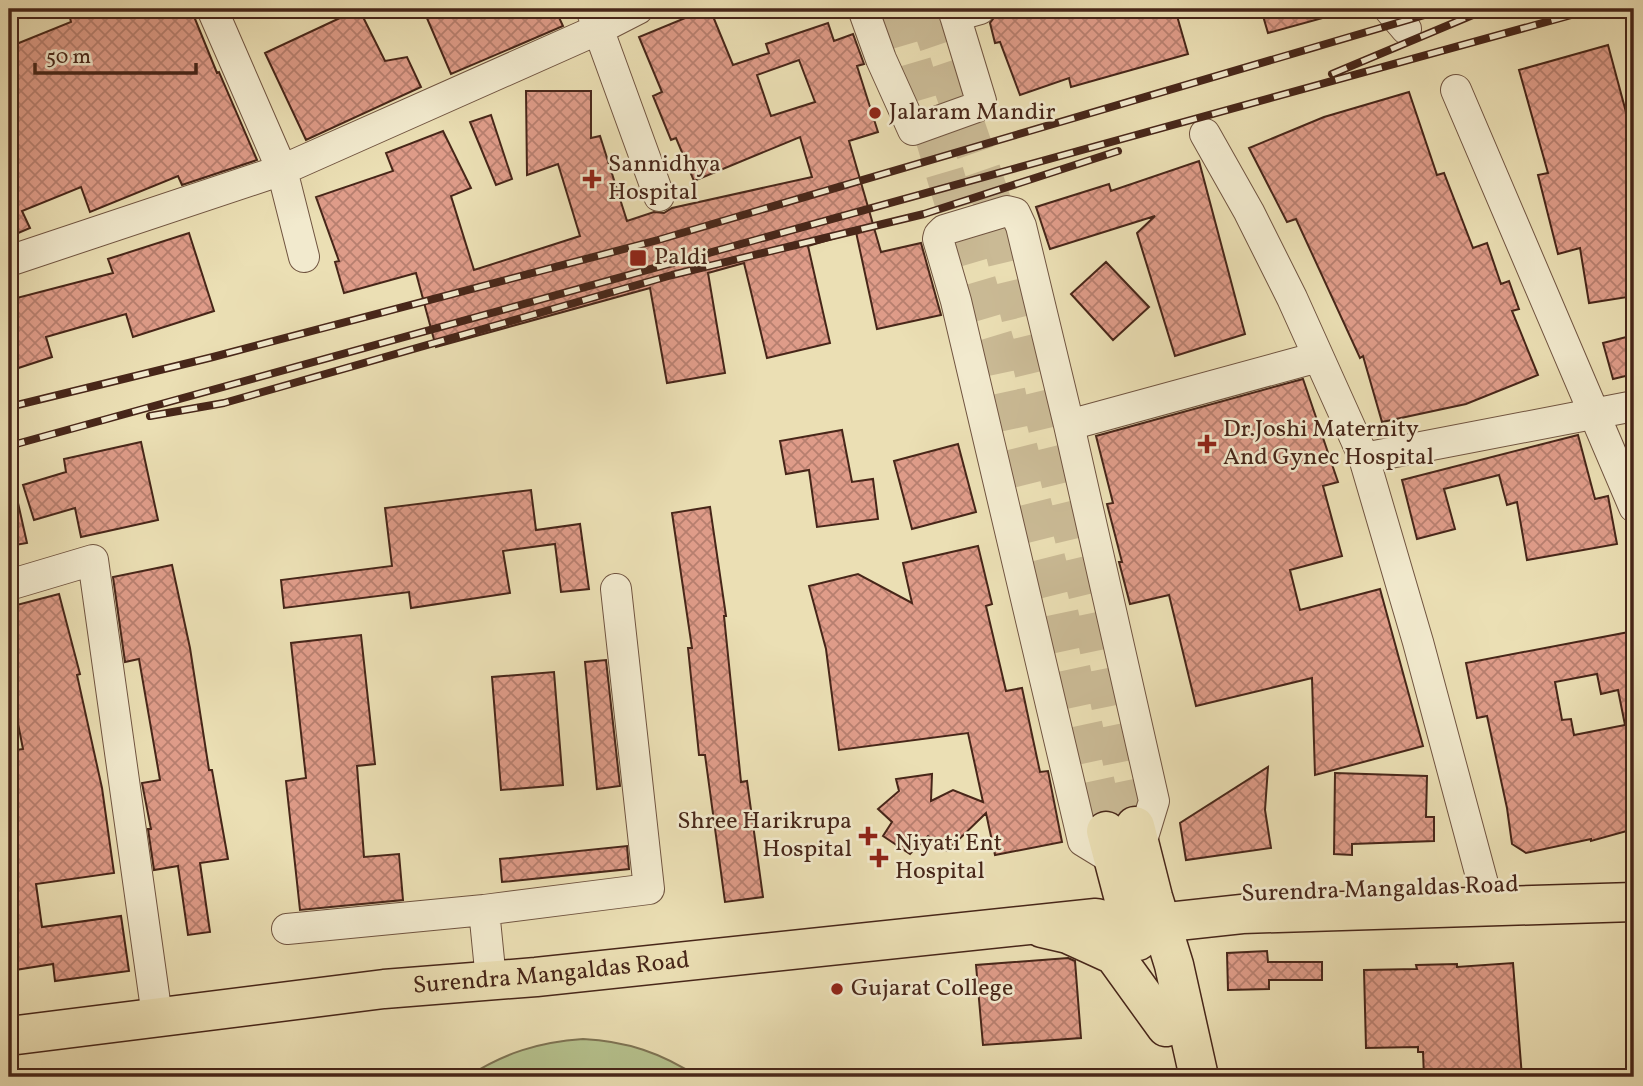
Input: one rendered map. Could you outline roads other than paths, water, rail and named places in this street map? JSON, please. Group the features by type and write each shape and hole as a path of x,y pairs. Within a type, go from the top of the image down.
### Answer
{"main road":[{"path":"1124,841 1133,912 1166,1027 1177,1077"},
{"name":"Surendra Mangaldas Road","path":"1487,896 1634,886"},
{"name":"Surendra Mangaldas Road","path":"9,1036 384,989 491,980 1353,888 1634,902"},
{"path":"1133,912 1174,965 1199,1077"},
{"path":"1024,924 1068,934 1114,956 1166,1027"}],"street":[{"path":"212,9 282,170 304,257"},
{"path":"9,261 282,170 595,19 638,9"},
{"path":"863,9 912,130 976,107 981,101 963,11"},
{"path":"595,19 659,196"},
{"path":"1456,90 1634,507"},
{"path":"1205,134 1249,212 1364,458 1487,896"},
{"path":"1007,211 1017,216 1069,425 1154,801 1124,841 1083,841 960,315 938,239 941,232 1007,211"},
{"path":"1069,425 1318,357"},
{"path":"1364,458 1634,406"},
{"path":"9,585 93,560 157,1016"},
{"path":"287,929 484,910 649,890 616,589"},
{"path":"484,910 491,980"}],"tunnel":[{"path":"894,9 998,353 1057,602 1106,831"},
{"path":"926,9 993,204 1088,597 1135,826"}],"railway":[{"path":"9,407 213,357 658,240 1445,9"},
{"path":"1332,74 1487,9"},
{"path":"9,446 1593,9"},
{"path":"150,416 224,403 672,275 924,214 1118,151"}],"place":[{"name":"Jalaram Mandir","path":"875,113"},
{"name":"Sannidhya Hospital","path":"592,179"},
{"name":"Paldi","path":"638,258"},
{"name":"Dr.Joshi Maternity And Gynec Hospital","path":"1207,444"},
{"name":"Shree Harikrupa Hospital","path":"868,836"},
{"name":"Niyati Ent Hospital","path":"879,858"},
{"name":"Gujarat College","path":"837,989"}]}
